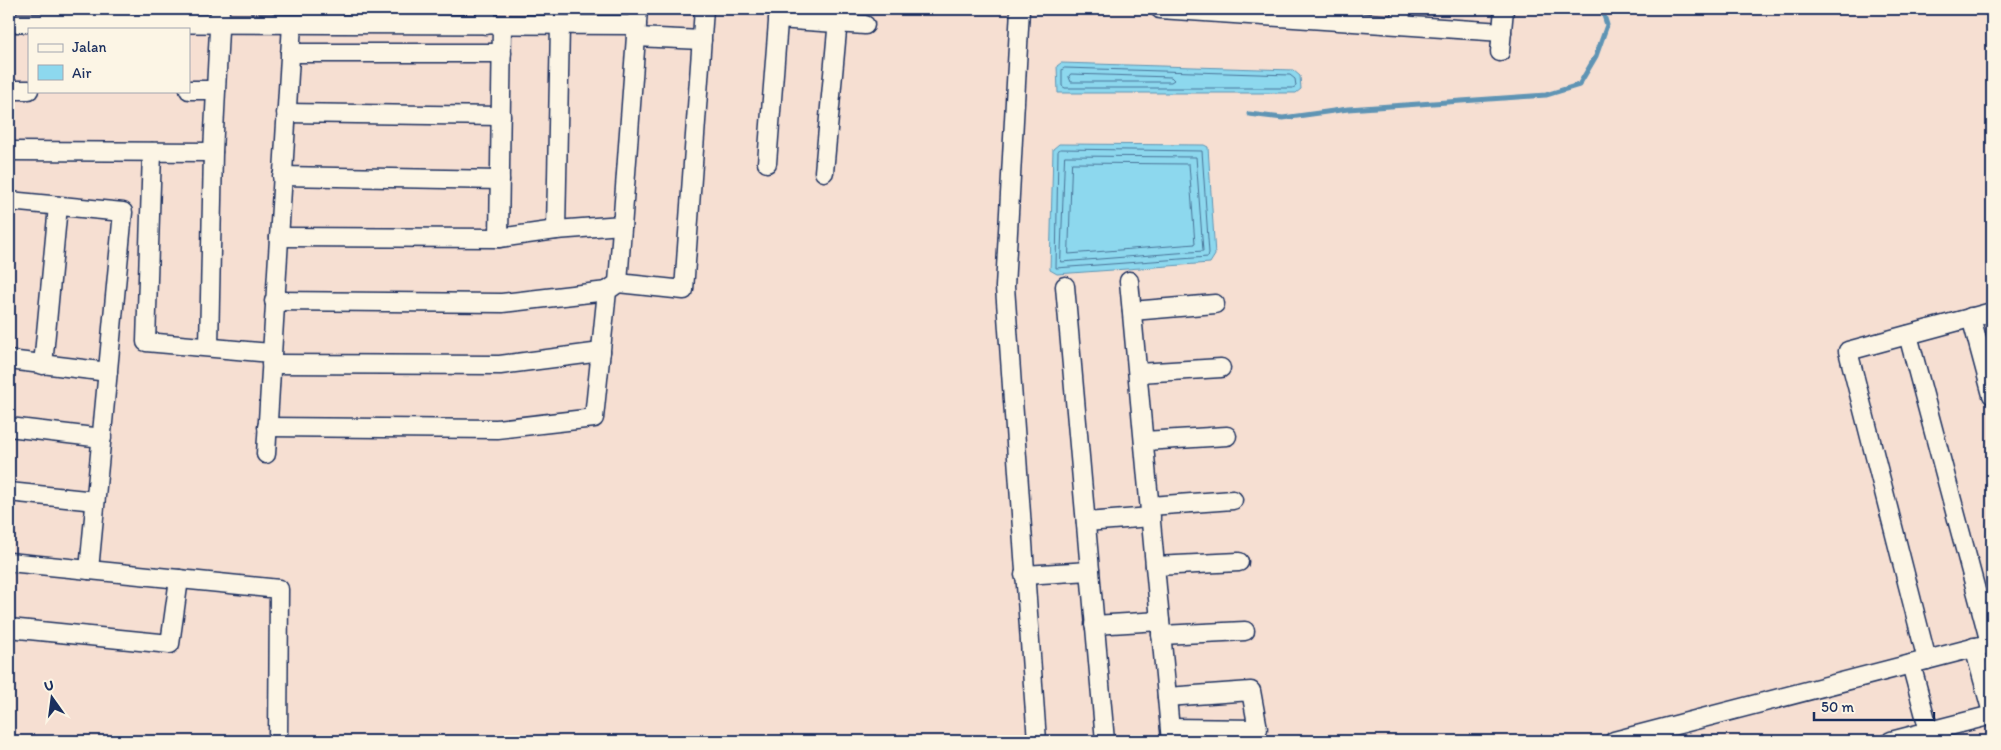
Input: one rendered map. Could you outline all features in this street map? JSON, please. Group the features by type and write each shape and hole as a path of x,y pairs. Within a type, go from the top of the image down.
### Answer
{"street":[{"path":"274,300 502,302 613,287 684,290 704,9"},
{"path":"1020,9 1004,287 1037,741"},
{"path":"1160,9 1401,17 1502,32"},
{"path":"1500,52 1504,9"},
{"path":"766,163 778,14 838,16 865,25"},
{"path":"9,23 152,16 220,16 292,24 423,17 491,19 560,25 637,24 702,40"},
{"path":"209,346 213,152 220,16"},
{"path":"824,172 838,16"},
{"path":"491,19 502,53 499,238"},
{"path":"266,454 292,24"},
{"path":"267,427 497,428 594,418 601,352 622,225 637,24"},
{"path":"556,230 560,25"},
{"path":"290,53 502,53"},
{"path":"9,90 28,90"},
{"path":"190,90 216,90"},
{"path":"286,114 501,116"},
{"path":"9,151 213,152"},
{"path":"152,152 146,342 209,346 271,358 500,366 601,352"},
{"path":"282,176 500,180"},
{"path":"9,201 123,212 89,570"},
{"path":"43,364 58,206"},
{"path":"278,237 499,238 556,230 622,225"},
{"path":"1129,281 1138,373 1150,512 1167,697 1171,735 1258,729 1251,692 1167,697"},
{"path":"1065,286 1104,741"},
{"path":"1132,311 1215,304"},
{"path":"1929,732 1919,662 1848,351 1992,312"},
{"path":"1971,317 1992,395"},
{"path":"1891,741 1992,714 1986,644 1908,335"},
{"path":"9,360 108,372"},
{"path":"1138,373 1221,368"},
{"path":"9,427 102,438"},
{"path":"1144,441 1227,436"},
{"path":"9,492 95,501"},
{"path":"1086,522 1233,500"},
{"path":"9,562 279,589 278,741"},
{"path":"1155,566 1239,562"},
{"path":"1024,575 1090,571"},
{"path":"9,628 170,644 179,579"},
{"path":"1094,625 1246,631"},
{"path":"1614,741 1648,737 1986,644"}],"water":[{"path":"1061,63 1293,70 1300,76 1301,89 1296,93 1058,93 1057,66"},
{"path":"1059,144 1204,145 1208,147 1215,255 1210,263 1057,274 1050,270 1053,149"}],"waterway":[{"path":"1249,114 1283,118 1348,109 1546,95 1579,85 1596,56 1607,25 1602,9"}]}
